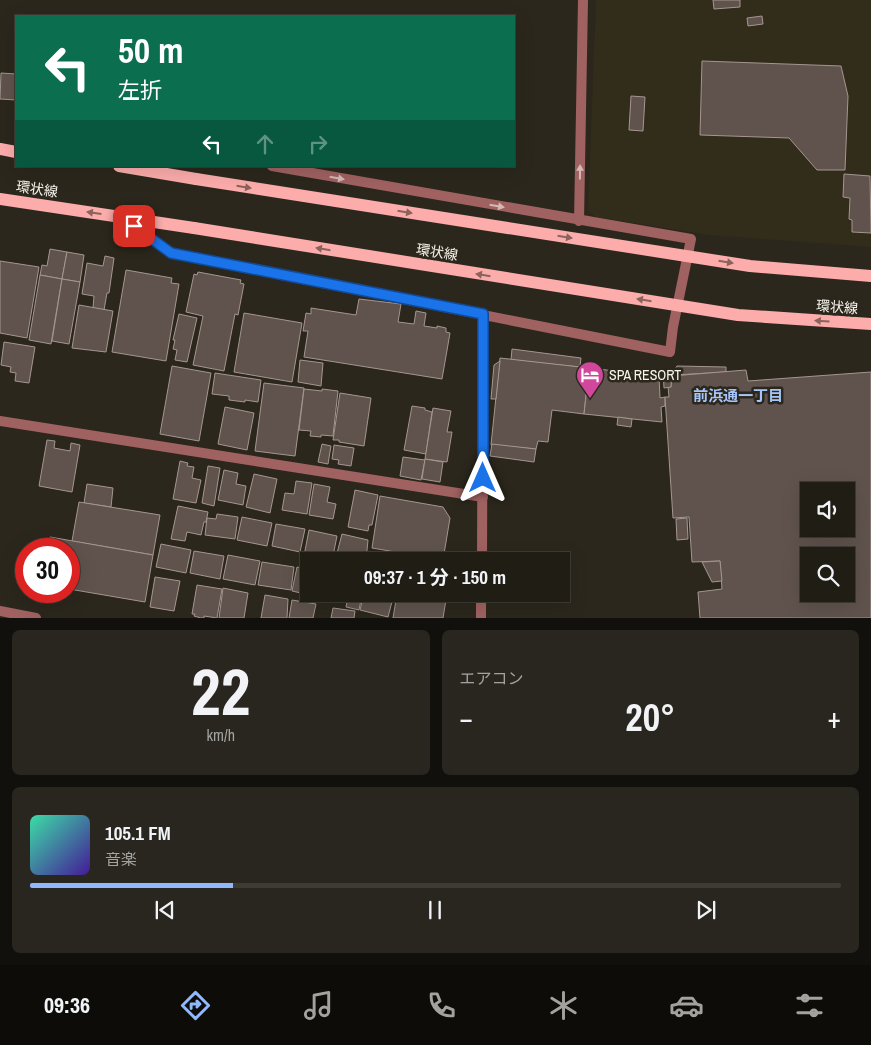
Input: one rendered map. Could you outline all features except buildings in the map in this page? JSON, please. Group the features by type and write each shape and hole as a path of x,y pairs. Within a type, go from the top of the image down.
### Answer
{"main road":[{"path":"0,149 15,152"},
{"path":"126,167 750,266 871,276"},
{"name":"環状線","path":"0,199 738,315 871,324"}],"street":[{"path":"578,221 584,0"},
{"path":"121,217 171,253 670,352 673,327 691,239 578,221 278,167"},
{"path":"482,552 483,314"},
{"path":"0,421 483,496"},
{"path":"481,602 481,618"},
{"path":"0,612 36,618"}],"shaded area":[{"path":"596,0 871,0 871,247 709,235 595,217 588,210"}],"place":[{"name":"SPA RESORT","path":"590,399"}],"district":[{"name":"前浜通一丁目","path":"738,396"}],"route":[{"path":"134,226 171,253 483,314 483,478"}]}
